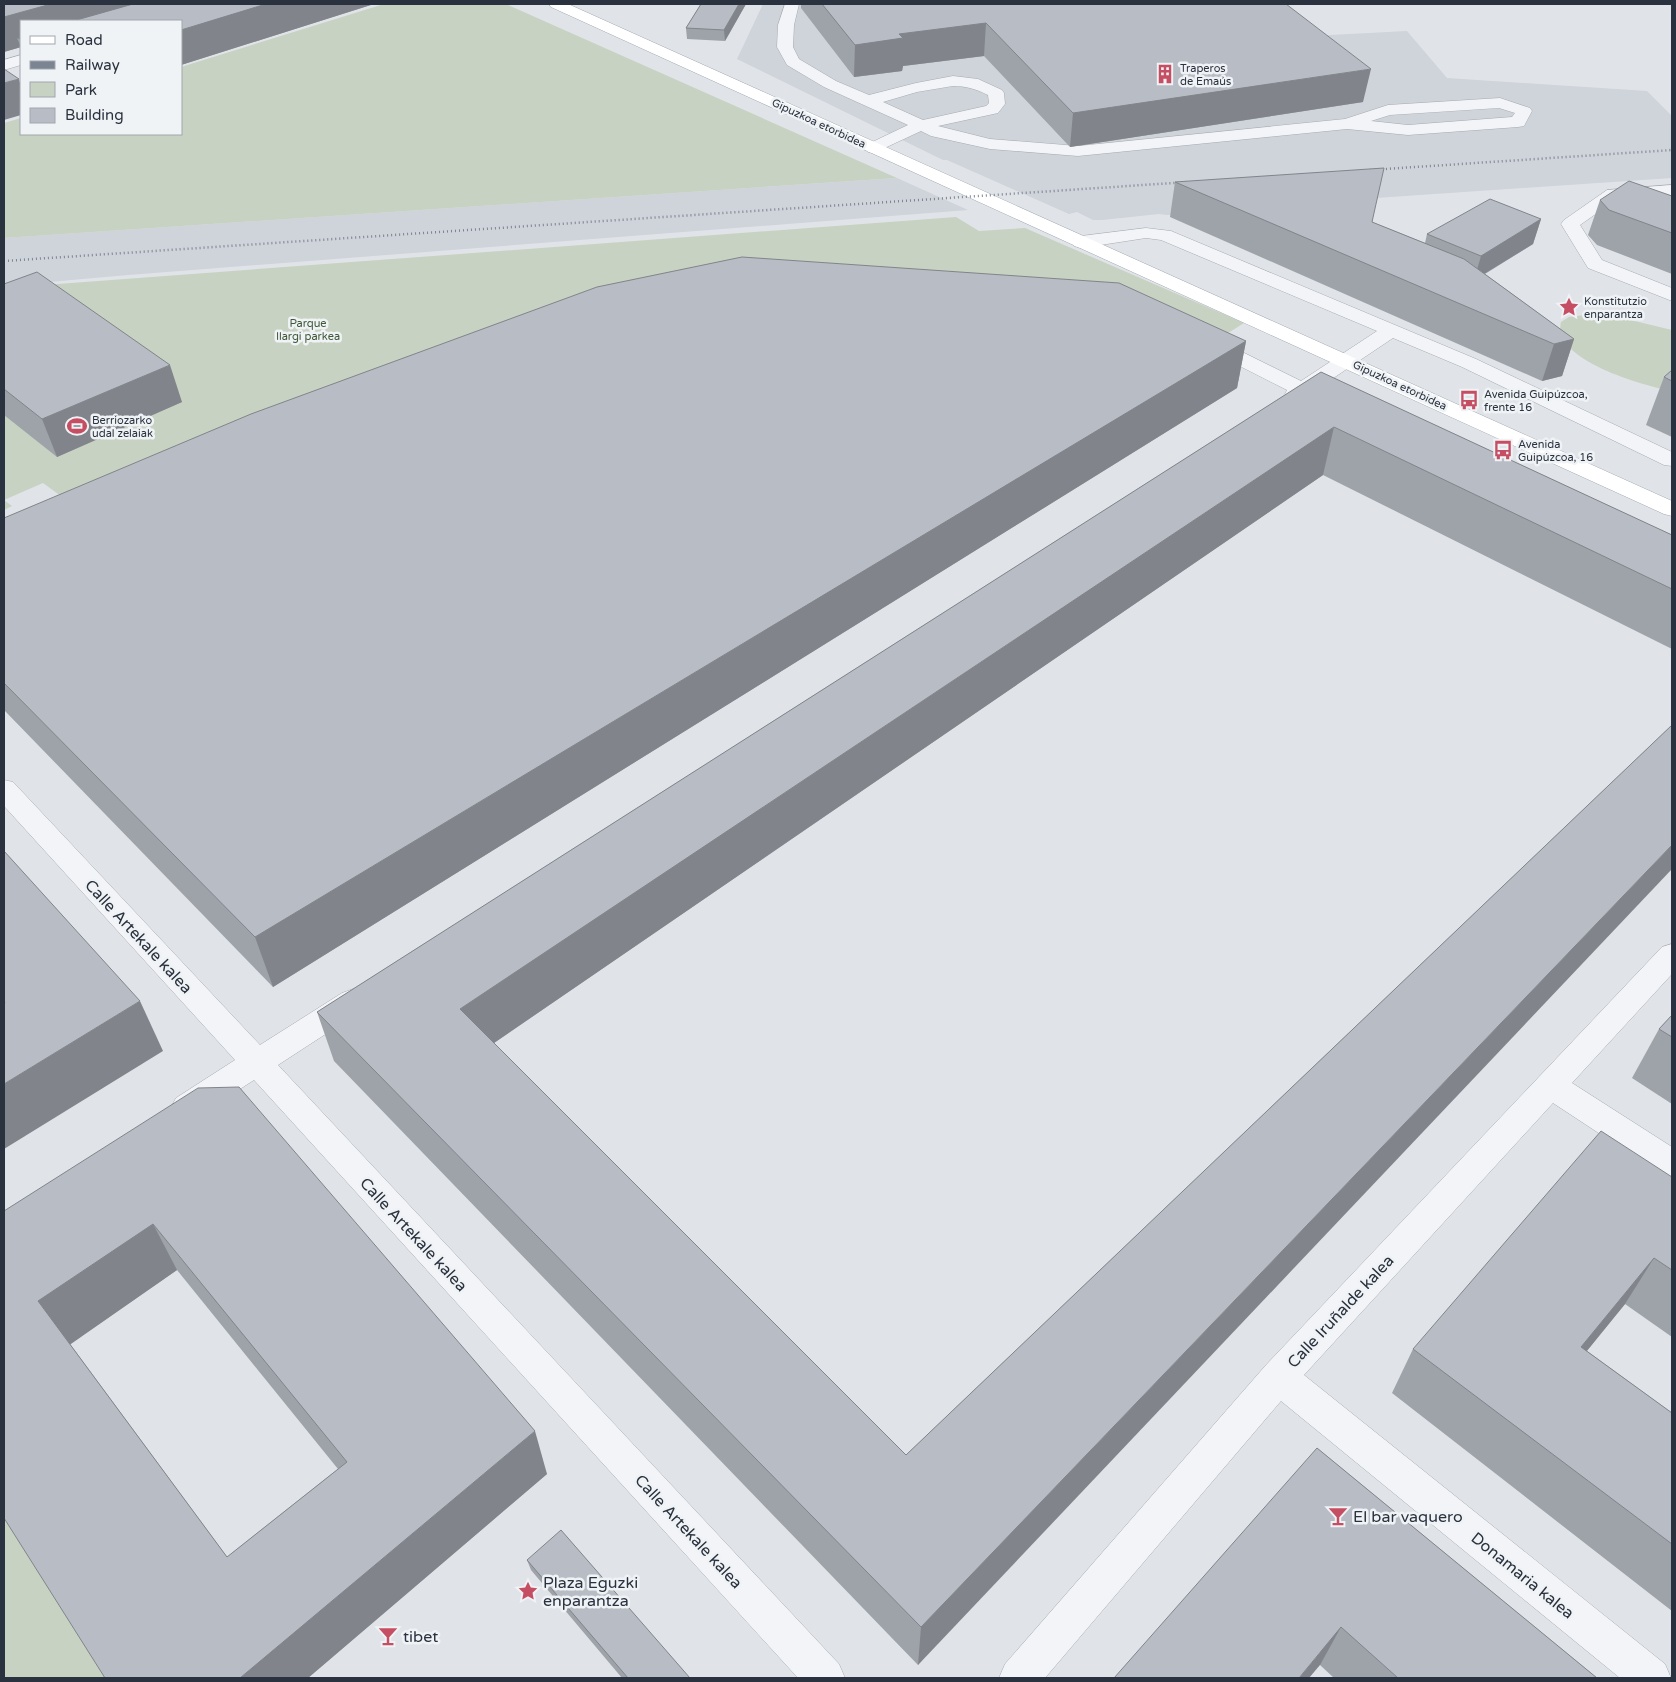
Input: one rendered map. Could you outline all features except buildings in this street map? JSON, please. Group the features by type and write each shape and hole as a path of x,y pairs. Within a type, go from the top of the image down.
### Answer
{"main road":[{"name":"Gipuzkoa etorbidea","path":"556,4 1672,508"}],"street":[{"path":"792,4 786,25 784,47 793,62 830,84 921,126 937,132 990,144 1078,151 1347,124 1408,130 1518,122 1524,111 1500,103 1388,110 1347,124"},
{"path":"6,72 20,61"},
{"path":"868,101 908,90 963,81 981,84 996,93 996,104 992,110 921,126 874,148"},
{"path":"1672,190 1613,194 1570,224 1595,264 1672,295"},
{"path":"1613,194 1655,209"},
{"path":"1081,242 1146,233 1165,234 1469,363 1672,460"},
{"name":"Gipuzkoa etorbidea","path":"1272,409 1392,330"},
{"path":"1186,332 1242,358 1302,390 1347,410"},
{"name":"Calle Artekale kalea","path":"4,789 825,1678"},
{"name":"Calle Iruñalde kalea","path":"1019,1678 1279,1377 1672,954"},
{"path":"165,1121 376,986"},
{"path":"1550,1085 1672,1164"},
{"name":"Donamaria kalea","path":"1279,1377 1651,1678"}],"shaded area":[{"path":"763,4 1249,4 1292,37 1407,31 1447,78 1647,91 1672,116 1672,178 1093,220 1077,212 1069,214 947,160 943,160 737,59"},
{"path":"897,178 968,210 4,286 4,238"}],"green space":[{"path":"384,4 506,4 897,178 4,238 4,123 20,118 20,135 182,135 182,67"},
{"name":"Parque Ilargi parkea","path":"956,217 979,231 1025,228 1244,323 1225,335 65,499 43,483 4,500 4,288"},
{"path":"1593,314 1614,316 1672,330 1672,391 1641,383 1602,369 1584,359 1570,348 1562,336 1561,322 1569,317"},
{"path":"4,500 12,506 4,510"},
{"path":"4,1507 113,1678 4,1678"}],"railway":[{"path":"1370,170 1672,150"},
{"path":"4,261 1188,182"}],"place":[{"name":"Traperos de Emaús","path":"1165,74"},
{"name":"Konstitutzio enparantza","path":"1569,307"},
{"name":"Avenida Guipúzcoa, frente 16","path":"1469,400"},
{"name":"Berriozarko udal zelaiak","path":"77,426"},
{"name":"Avenida Guipúzcoa, 16","path":"1503,450"},
{"name":"El bar vaquero","path":"1338,1516"},
{"name":"Plaza Eguzki enparantza","path":"528,1591"},
{"name":"tibet","path":"388,1636"}]}
